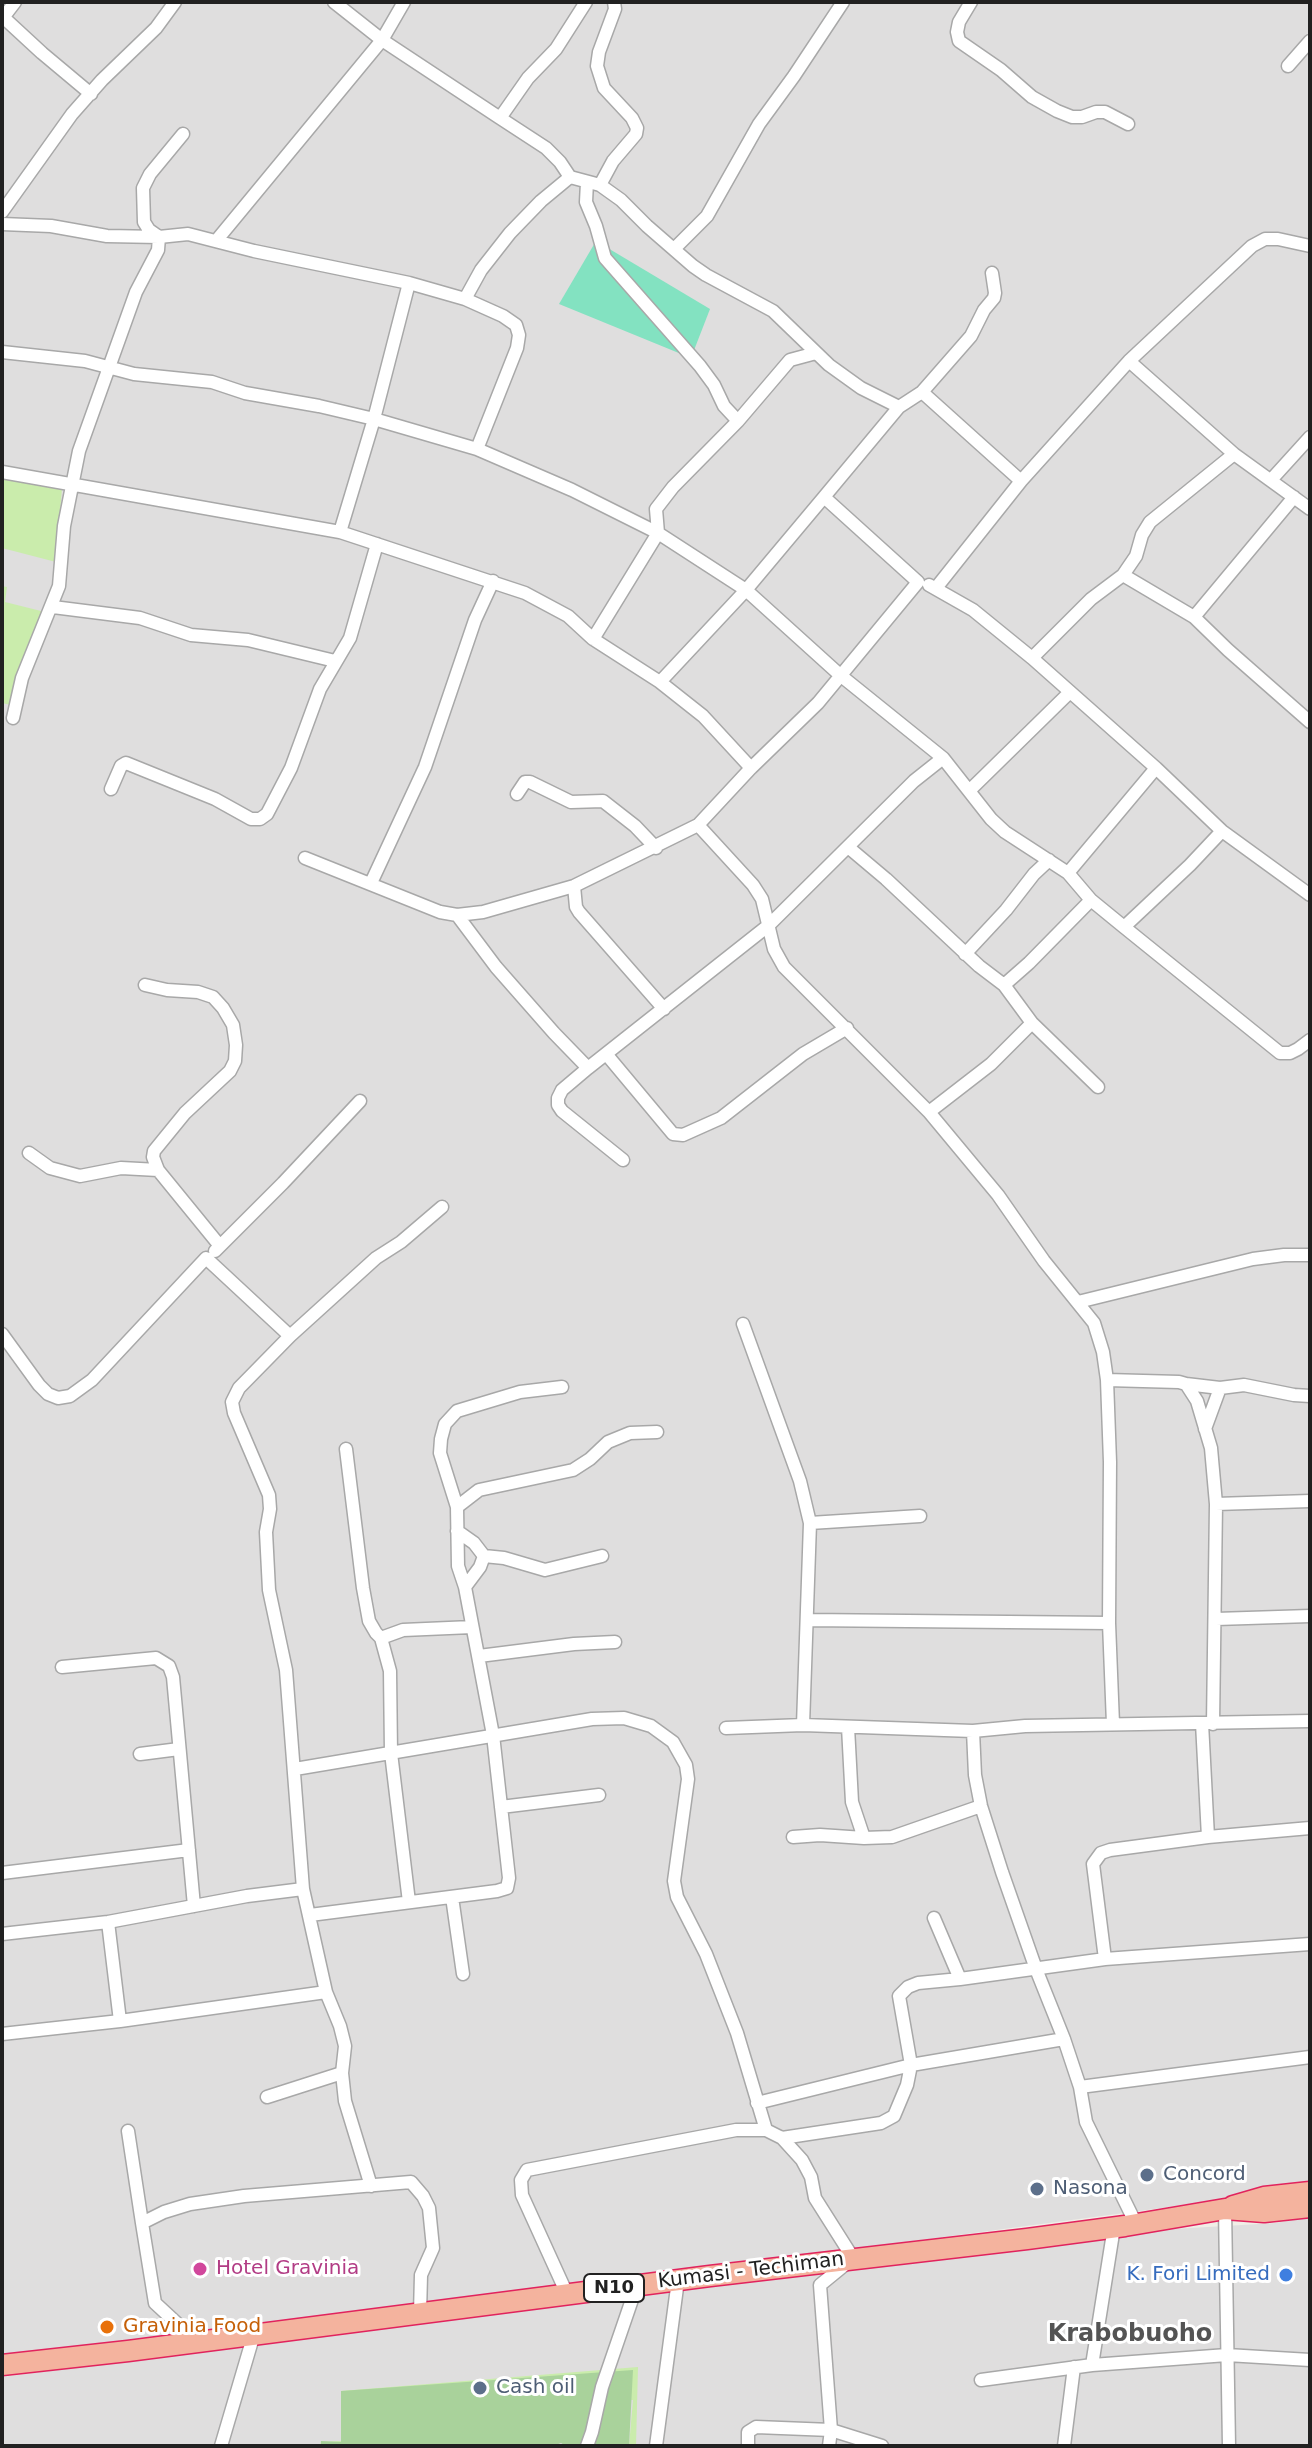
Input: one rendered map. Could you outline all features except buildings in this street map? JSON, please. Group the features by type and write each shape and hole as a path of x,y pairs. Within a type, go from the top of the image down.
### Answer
{"highway":[{"name":"N10","path":"1225,2209 1264,2197 1310,2192"},
{"name":"Kumasi - Techiman","path":"2,2365 1114,2227 1225,2209 1264,2212 1310,2207"}],"street":[{"path":"15,2 3,18 91,94"},
{"path":"175,2 156,28 91,94 46,149 4,210 7,224 51,226 107,236 188,234 409,283 465,299 503,316 516,325 519,335 517,348 477,449"},
{"path":"334,2 382,40 546,148 570,177 609,190 706,275 773,311 829,365 861,388 899,407"},
{"path":"216,241 382,40 404,2"},
{"path":"500,118 528,78 556,49 586,2"},
{"path":"600,185 613,161 636,134 637,128 632,118 604,88 597,66 615,9 614,2"},
{"path":"674,249 707,216 759,124 843,2"},
{"path":"971,2 959,22 959,41 1001,70 1032,97 1057,111 1072,117 1105,112 1128,124"},
{"path":"1288,66 1310,41"},
{"path":"159,237 144,222 143,188 150,174 183,134"},
{"path":"465,299 481,270 510,233 570,177"},
{"path":"587,182 586,202 605,258 700,366 724,406 738,421"},
{"path":"13,718 22,678 59,586 64,526 79,451 136,292 158,250 159,237"},
{"path":"936,588 1021,481 1129,361 1252,246 1265,239 1278,239 1310,246"},
{"path":"660,682 746,590 899,407 922,392 971,336 994,298 992,273"},
{"path":"340,532 374,419 409,283"},
{"path":"790,360 793,331"},
{"path":"2,352 85,361 134,374 212,382 245,393 374,419 477,449 572,490 658,533 746,590 840,675 943,758 1005,832 1068,873 1091,900 1280,1053 1290,1053 1310,1040"},
{"path":"593,639 658,533 656,509 673,487 738,421 790,360 816,353"},
{"path":"1129,361 1234,454 1310,509"},
{"path":"922,392 1021,481"},
{"path":"1271,480 1310,437"},
{"path":"1032,658 1091,599 1123,575 1136,556 1142,535 1150,522 1234,454"},
{"path":"2,472 340,532 525,593 568,616 593,639 660,682 703,716 751,768"},
{"path":"824,497 918,582 936,588 973,610 1032,658 1222,831 1310,895"},
{"path":"1194,617 1294,497"},
{"path":"111,789 121,766 126,763 215,799 251,819 260,819 267,814 291,768 320,689 350,638 377,544"},
{"path":"1123,575 1194,617 1310,722"},
{"path":"371,883 425,767 475,620 493,581"},
{"path":"305,858 440,912 457,915 483,912 574,886 698,825 818,703 918,582"},
{"path":"53,607 140,618 191,635 248,640 335,661"},
{"path":"969,791 1069,693"},
{"path":"623,1160 562,1111 558,1098 562,1090 769,925 914,781 943,758"},
{"path":"1068,873 1156,768"},
{"path":"517,794 525,782 530,782 571,802 603,801 635,826 656,848"},
{"path":"698,825 762,899 778,959 929,1112 998,1195 1044,1261 1094,1323 1100,1336 1107,1380 1113,1724"},
{"path":"1124,927 1222,831"},
{"path":"848,847 965,954 1004,985 1032,1023 1098,1087"},
{"path":"965,954 1049,860"},
{"path":"574,886 579,912 664,1009"},
{"path":"1004,985 1091,900"},
{"path":"457,915 496,967 588,1068"},
{"path":"145,985 213,997 233,1025 235,1061 230,1071 185,1113 154,1151 153,1157 158,1170 220,1246"},
{"path":"929,1112 991,1064 1032,1023"},
{"path":"607,1055 673,1134 683,1135 721,1118 803,1054 847,1028"},
{"path":"2,1334 48,1394 58,1398 70,1396 92,1380 360,1101"},
{"path":"29,1153 50,1168 80,1176 121,1168 158,1170"},
{"path":"371,2186 345,2101 342,2073 345,2046 326,1992 303,1889 286,1670 269,1590 266,1532 269,1495 232,1402 239,1388 290,1336 376,1258 401,1242 442,1207"},
{"path":"1078,1302 1253,1259 1310,1255"},
{"path":"206,1258 290,1336"},
{"path":"743,1324 800,1481 810,1523 803,1725"},
{"path":"1107,1380 1179,1382 1220,1388 1244,1385 1310,1396"},
{"path":"1186,1384 1197,1401 1205,1429 1213,1467 1216,1504 1216,1619 1208,1723 1208,1837"},
{"path":"310,1915 507,1888 509,1878 493,1735 465,1587 458,1566 457,1507 440,1453 445,1424 457,1411 520,1392 562,1387"},
{"path":"1205,1429 1220,1388"},
{"path":"457,1507 479,1490 573,1470 608,1442 621,1436 657,1432"},
{"path":"346,1449 369,1621 381,1638 390,1671 391,1753 409,1902"},
{"path":"1216,1504 1310,1501"},
{"path":"810,1523 920,1516"},
{"path":"457,1531 474,1543 484,1556 519,1561 545,1570 602,1556"},
{"path":"465,1587 484,1556"},
{"path":"1216,1619 1310,1616"},
{"path":"807,1620 1109,1623"},
{"path":"381,1638 403,1630 472,1627"},
{"path":"479,1656 615,1642"},
{"path":"62,1667 156,1658 169,1666 173,1677 194,1906"},
{"path":"295,1769 592,1719 624,1718 651,1726 673,1742 686,1765 688,1779 674,1881 677,1897 712,1967 737,2033 766,2130"},
{"path":"726,1728 803,1725 973,1731 1025,1726 1310,1721"},
{"path":"848,1727 852,1802 864,1838"},
{"path":"973,1731 975,1775 981,1806 1080,2087 1086,2122 1136,2224"},
{"path":"140,1754 179,1749"},
{"path":"501,1807 599,1795"},
{"path":"793,1837 892,1837 981,1806"},
{"path":"1105,1959 1093,1864 1096,1857 1110,1850 1310,1828"},
{"path":"2,1873 189,1850"},
{"path":"2,1934 108,1922 303,1889"},
{"path":"452,1897 463,1974"},
{"path":"934,1918 960,1979"},
{"path":"108,1922 120,2021"},
{"path":"782,2138 881,2123 894,2116 907,2085 911,2065 899,1996 918,1983 1105,1959 1310,1944"},
{"path":"2,2034 326,1992"},
{"path":"757,2103 911,2065 1064,2039"},
{"path":"1080,2087 1310,2057"},
{"path":"267,2097 342,2073"},
{"path":"567,2294 522,2195 521,2180 527,2170 736,2130 766,2130 782,2138 802,2160 811,2177 815,2198 853,2258 820,2285 831,2430 829,2446"},
{"path":"128,2131 155,2303 196,2341"},
{"path":"142,2223 190,2204 244,2196 411,2182 429,2208 433,2248 421,2275 420,2313"},
{"path":"1225,2209 1229,2446"},
{"path":"1092,2365 1114,2227"},
{"path":"656,2446 678,2280"},
{"path":"587,2446 602,2387 637,2285"},
{"path":"221,2446 254,2334"},
{"path":"981,2380 1092,2365 1227,2355 1310,2360"},
{"path":"1064,2446 1074,2367"},
{"path":"748,2446 748,2432 756,2427 831,2430 882,2446"}],"shaded area":[{"path":"2,2 1310,2 1310,2185 845,2250 2,2356"},
{"path":"1310,2216 1310,2446 2,2446 2,2377 839,2268 1156,2230 1276,2223"}],"green space":[{"path":"596,241 710,309 691,358 559,304"},
{"path":"2,478 62,488 56,562 2,548"},
{"path":"2,586 7,587 5,602 45,612 11,705 2,703"},
{"path":"638,2367 636,2446 629,2446 633,2400 341,2392"},
{"path":"633,2370 629,2446 566,2446 561,2443 553,2446 321,2446 321,2441 341,2442 341,2391"}],"place":[{"name":"Concord","path":"1147,2175"},
{"name":"Nasona","path":"1037,2189"},
{"name":"Hotel Gravinia","path":"200,2269"},
{"name":"K. Fori Limited","path":"1286,2275"},
{"name":"Gravinia Food","path":"107,2327"},
{"name":"Cash oil","path":"480,2388"}],"district":[{"name":"Krabobuoho","path":"1130,2335"}]}
